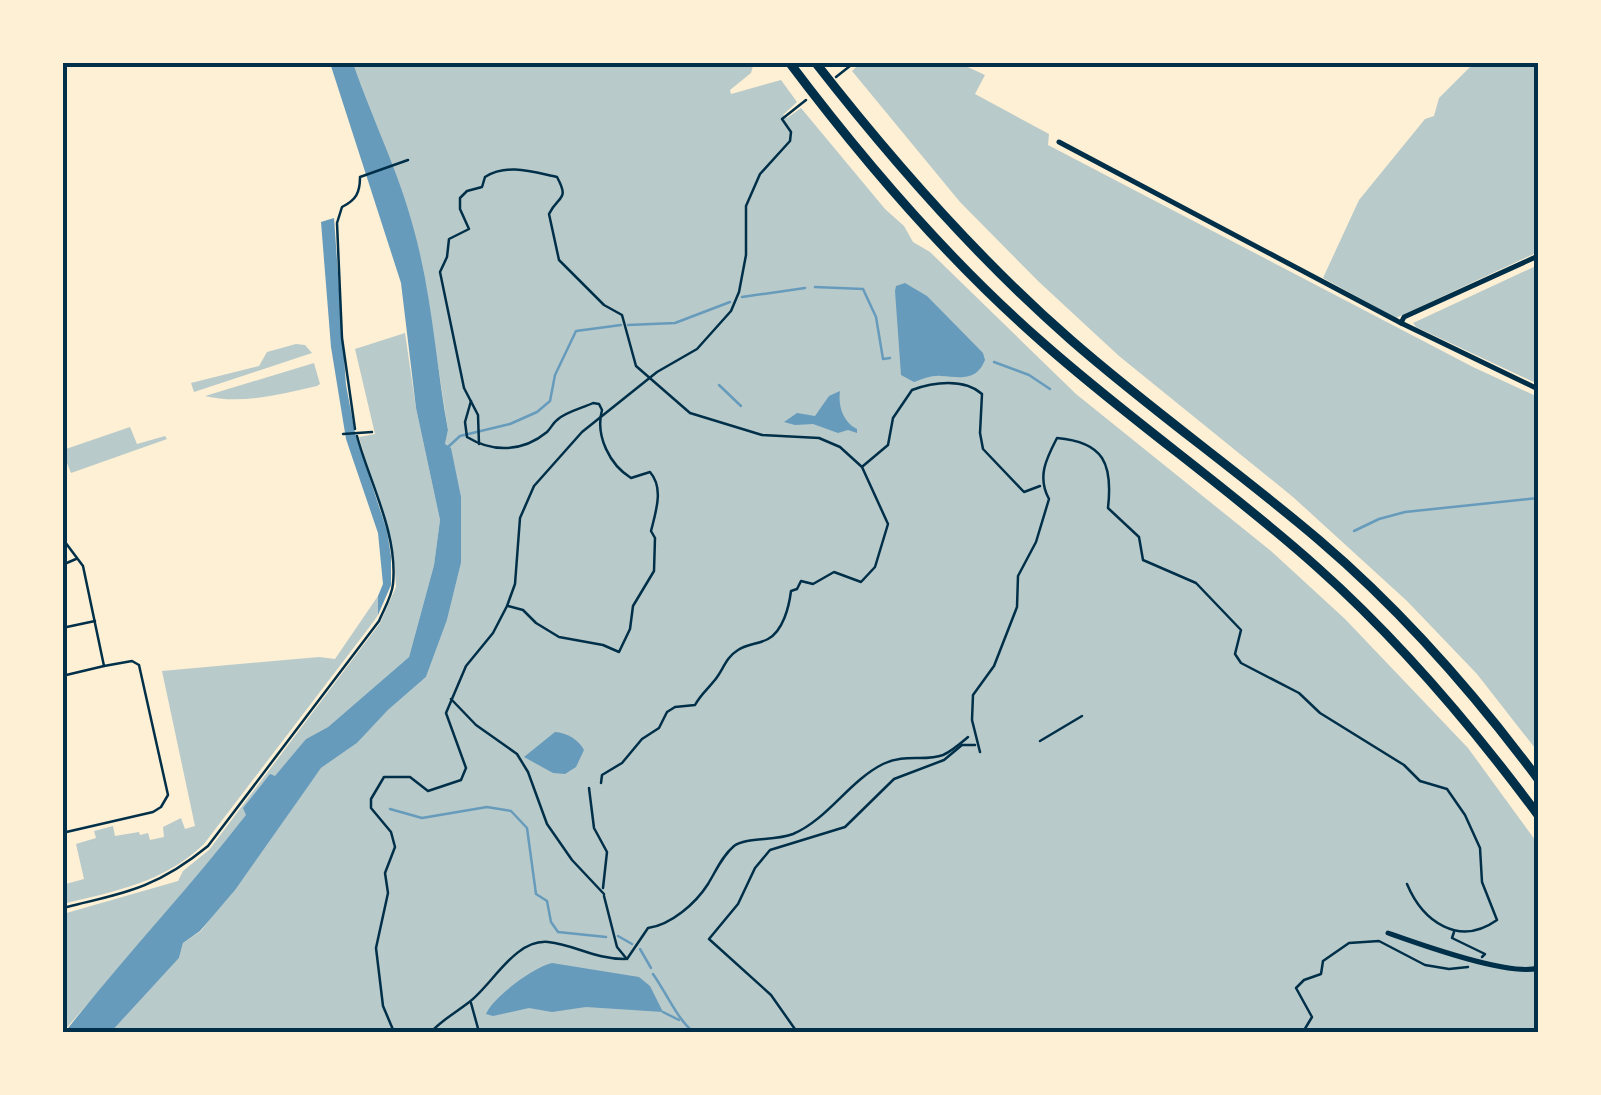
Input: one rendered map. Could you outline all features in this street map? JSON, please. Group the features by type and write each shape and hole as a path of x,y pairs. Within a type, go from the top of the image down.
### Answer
{"highway":[{"path":"789,62 884,183 1001,304 1112,402 1228,492 1346,594 1466,720 1538,815"},
{"path":"815,62 915,186 1018,291 1118,380 1322,543 1445,665 1538,779"}],"street":[{"path":"1059,142 1401,323 1538,389"},
{"path":"1401,323 1404,317 1538,256"},
{"path":"1388,933 1516,970 1538,968"}],"lane":[{"path":"343,434 372,432"},
{"path":"62,538 83,566 104,666"},
{"path":"62,565 78,558"},
{"path":"62,628 96,621"},
{"path":"62,676 132,660 139,665 167,788 167,798 158,810 62,833"}],"path":[{"path":"394,1032 383,1006 376,948 388,892 384,873 395,846 391,832 374,814 371,798 384,777 410,778 428,791 461,780 466,768 446,713 466,666 493,632 507,606 515,584 524,506 534,486 564,448 652,377 698,349 731,311 744,274 746,206 750,194 760,174 791,137 782,119"},
{"path":"62,908 135,891 182,869 208,846 379,621 393,587 388,532 355,428 342,338 337,224 342,207 359,192 360,177 408,160"},
{"path":"478,444 479,424 464,388 440,272 447,257 448,239 469,229 460,209 460,198 467,191 482,187 491,172 504,168 557,177 563,196 548,214 557,256 604,304 622,315 636,366 690,412 709,421 778,438 819,438 840,446 862,467 888,524 875,567 860,582 834,572 813,584 801,580 790,591 786,616 774,626 772,635 728,658 694,705 667,712 660,728 642,739 622,764 602,775 601,783"},
{"path":"862,467 888,445 893,418 912,390 940,383 968,384 982,394 980,434 988,458 1024,492 1042,485"},
{"path":"472,401 465,422 467,437 478,444 515,449 546,432 558,419 593,403 602,410 600,420 609,457 632,478 650,472 656,478 659,496 651,531 656,538 654,572 633,606 626,640 619,652 559,637 523,610 507,606"},
{"path":"980,752 972,720 973,694 994,666 1017,607 1018,576 1036,542 1049,499 1042,485 1045,460 1057,438 1080,440 1104,459 1112,480 1108,508 1139,538 1143,560 1196,583 1241,630 1236,654 1241,664 1299,693 1320,712 1404,765 1420,780 1447,789 1465,814 1480,848 1482,882 1497,920 1484,929 1454,930 1434,922 1418,909 1407,884"},
{"path":"450,698 476,725 517,754 528,772 547,824 572,860 604,894"},
{"path":"1040,741 1082,716"},
{"path":"627,959 648,928 679,914 694,901 736,844 791,835 826,810 858,778 876,768 901,756 941,756 968,737"},
{"path":"797,1032 771,994 709,939 738,904 755,868 770,850 844,826 894,779 944,760 962,746 974,745"},
{"path":"589,788 594,828 607,852 604,894 617,947 627,959"},
{"path":"1303,1032 1312,1017 1296,988 1304,980 1321,974 1323,962 1349,943 1379,941 1425,965 1449,969 1474,966 1485,954 1452,938 1454,930"},
{"path":"431,1032 452,1012 471,1002 526,948 544,942 605,959 627,959"},
{"path":"471,1002 479,1032"}],"shaded area":[{"path":"754,62 751,73 730,90 731,94 781,80 797,102 783,115 787,118 801,108 885,209 904,226 913,242 930,252 1076,394 1271,551 1345,619 1468,748 1538,844 1538,1032 111,1032 179,958 183,943 201,931 321,768 357,743 426,677 447,620 461,563 445,444 448,430 426,287 353,63"},
{"path":"861,62 959,63 985,75 975,94 1049,134 1048,145 1473,367 1538,397 1538,752 1477,674 1407,601 1293,497 1119,356 960,202 852,71"},
{"path":"1474,63 1538,63 1538,252 1396,318 1323,278 1359,200 1425,119 1434,116 1439,98"},
{"path":"1538,265 1538,384 1413,323"},
{"path":"405,333 440,520 434,565 409,657 328,727 306,739 201,874 63,1032 63,914 178,881 183,871 209,850 380,623 396,587 394,556 359,437 375,434 355,349"},
{"path":"305,345 312,353 194,392 191,383 259,366 267,352"},
{"path":"314,363 320,384 317,386 247,399 205,396"},
{"path":"130,427 137,444 165,436 167,439 71,473 67,463 63,464 63,450"},
{"path":"378,596 378,615 374,621 204,844 155,877 63,904 62,885 84,879 76,844 96,838 94,831 113,826 115,836 148,833 150,840 164,837 163,827 181,818 185,829 195,826 162,671 319,657 335,659"}],"water":[{"path":"330,63 353,63 401,187 420,255 448,430 445,444 451,448 461,497 461,563 447,620 426,677 357,743 321,768 235,890 200,931 183,943 179,958 111,1032 65,1032 224,843 246,815 243,808 270,774 275,776 306,739 328,727 409,657 434,565 440,520 416,408 401,283"},
{"path":"334,218 346,385 355,433 387,531 391,556 391,585 378,615 378,596 383,584 378,533 346,439 331,347 321,222"},
{"path":"905,283 927,296 983,353 985,360 977,372 967,377 934,376 914,382 901,375 895,291 896,286"},
{"path":"840,391 842,413 857,433 784,422 797,413 815,416 829,396"},
{"path":"555,732 572,737 584,750 576,767 565,774 553,773 524,757"},
{"path":"552,963 639,977 650,986 663,1012 586,1007 486,1014 515,984"}],"waterway":[{"path":"815,287 863,289 876,317 883,359 890,358"},
{"path":"742,297 805,288"},
{"path":"628,325 675,323 730,302"},
{"path":"448,447 460,436 510,424 537,412 550,401 555,375 576,331 621,325"},
{"path":"994,362 1029,375 1050,389"},
{"path":"719,385 741,406"},
{"path":"1354,531 1405,512 1538,498"},
{"path":"390,809 422,818 487,807 511,811 527,828 536,894 547,901 551,922 558,932 606,937"},
{"path":"618,936 632,944"},
{"path":"640,949 651,968"},
{"path":"653,974 693,1032"},
{"path":"663,1012 679,1020"}]}
